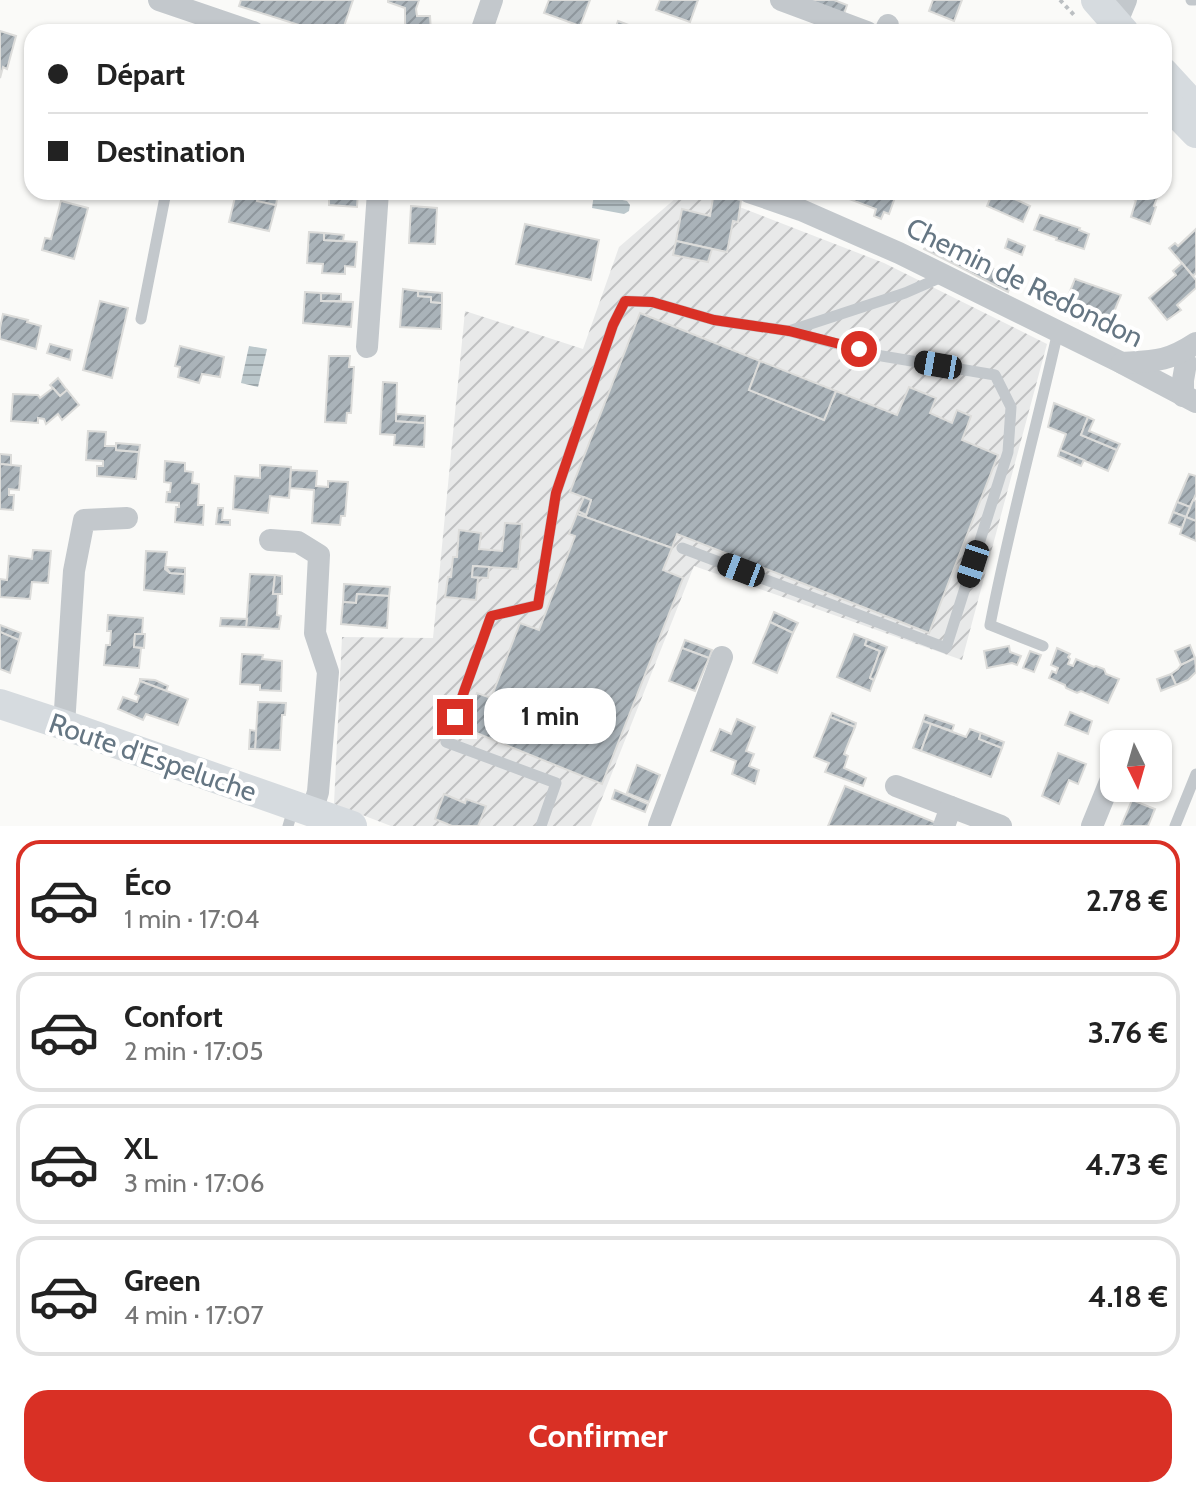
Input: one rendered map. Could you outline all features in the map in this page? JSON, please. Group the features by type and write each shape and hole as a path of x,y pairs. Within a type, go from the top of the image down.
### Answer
{"street":[{"path":"159,0 204,24"},
{"path":"484,24 492,0"},
{"path":"781,0 860,24"},
{"path":"1072,0 1115,24"},
{"path":"1096,0 1115,24"},
{"path":"1172,82 1196,108"},
{"path":"1172,108 1196,133"},
{"path":"367,347 377,200"},
{"name":"Chemin de Redondon","path":"772,200 899,253 1190,399"},
{"path":"1122,363 1161,361 1188,348"},
{"name":"Chemin de Redondon","path":"1188,348 1183,380 1190,399"},
{"path":"64,725 74,571 84,520 127,518"},
{"path":"270,540 298,542 319,555 315,633 328,672 318,792 298,814"},
{"path":"659,826 722,657"},
{"name":"Route d'Espeluche","path":"0,704 64,725 298,814 352,826"},
{"path":"896,786 947,816 1001,826"},
{"path":"1092,826 1102,802"}],"lane":[{"path":"141,319 164,200"},
{"path":"789,331 905,293 945,276"},
{"path":"541,826 556,783 446,742 491,616 538,605 556,493 613,325 625,301 652,302 714,320 789,331 882,356 995,375 1011,407 1008,452 946,648 682,548"},
{"path":"1043,646 990,625 1058,331"},
{"path":"1175,826 1196,774"}],"shaded area":[{"path":"593,200 622,200 630,205 629,211 624,214 592,208"},
{"path":"674,200 722,200 884,263 1047,344 962,660 694,566 591,826 391,826 334,804 342,637 433,638 465,311 583,349 619,247"},
{"path":"249,346 267,349 258,387 241,383"}],"building":[{"path":"241,0 353,0 345,24 296,24 239,6"},
{"path":"419,0 417,16 430,16 430,24 405,24 405,8 388,2"},
{"path":"549,0 590,0 581,24 544,13"},
{"path":"660,0 698,0 690,22 656,10"},
{"path":"809,0 834,0 847,5 844,14"},
{"path":"933,0 962,0 954,21 929,11"},
{"path":"0,31 16,36 7,69 3,67 0,78"},
{"path":"234,200 259,200 276,205 269,231 229,222"},
{"path":"257,200 277,200 276,205"},
{"path":"329,200 357,200 357,207 329,205"},
{"path":"713,200 741,200 738,222 733,221 727,252 676,241 682,209 710,216"},
{"path":"852,200 894,200 889,214 884,212 881,219 874,216 876,209"},
{"path":"990,200 1017,200 1030,206 1023,222 987,206"},
{"path":"1136,200 1156,200 1150,224 1131,217"},
{"path":"61,201 88,208 74,259 42,250 45,238 51,239"},
{"path":"411,206 437,208 435,244 409,243"},
{"path":"1040,215 1089,234 1084,249 1034,230"},
{"path":"525,224 599,240 591,280 516,264"},
{"path":"1196,229 1196,273 1193,276 1169,248 1175,243 1178,246"},
{"path":"309,232 324,233 324,240 357,242 355,267 345,266 345,274 322,273 323,264 307,263"},
{"path":"931,232 956,247 950,262 924,249"},
{"path":"324,233 344,235 343,241 324,240"},
{"path":"1008,239 1025,246 1022,255 1005,248"},
{"path":"676,241 712,249 708,262 673,255"},
{"path":"956,247 1003,274 1005,271 1014,275 1008,292 950,262"},
{"path":"1182,263 1196,280 1196,288 1177,305 1181,310 1167,320 1149,298 1176,275 1173,271"},
{"path":"1075,279 1121,295 1111,319 1066,301"},
{"path":"403,289 418,291 418,296 431,297 431,302 442,303 441,329 400,327"},
{"path":"418,291 442,293 442,303 431,302 431,297 418,296"},
{"path":"305,292 321,293 321,301 353,302 351,327 303,323"},
{"path":"321,293 341,294 341,301 321,301"},
{"path":"100,301 128,308 112,378 83,370"},
{"path":"640,313 760,361 749,390 824,420 836,391 897,415 909,387 936,398 930,413 952,423 957,410 971,416 962,440 998,455 929,633 677,534 672,548 577,514 578,511 586,515 591,500 570,492"},
{"path":"3,314 41,326 36,349 0,339"},
{"path":"50,344 72,350 70,360 47,353"},
{"path":"180,346 224,357 220,377 202,374 199,383 178,377 180,367 175,366"},
{"path":"329,356 350,356 349,367 354,367 351,413 347,413 346,423 325,422"},
{"path":"760,361 836,391 824,420 749,390"},
{"path":"58,378 67,390 60,396 50,385"},
{"path":"383,382 397,383 396,421 425,423 424,447 394,445 395,435 380,434"},
{"path":"53,388 60,396 67,390 79,405 62,420 58,414 46,424 44,419 38,418 38,423 11,421 13,394 38,395 40,398"},
{"path":"1054,403 1088,417 1081,435 1117,450 1108,471 1060,450 1066,434 1048,427"},
{"path":"396,414 425,416 425,423 396,421"},
{"path":"1088,417 1094,420 1089,431 1120,444 1117,450 1081,435"},
{"path":"88,431 106,432 105,446 139,452 136,479 97,476 97,466 103,466 103,461 86,460"},
{"path":"116,443 140,445 139,452 116,450"},
{"path":"1060,450 1084,460 1081,466 1058,456"},
{"path":"0,454 11,455 11,465 0,464"},
{"path":"165,461 185,463 185,471 193,472 192,483 199,484 198,505 204,505 203,525 175,522 179,503 166,502 171,483 164,482"},
{"path":"0,464 21,466 19,490 9,489 9,495 14,495 13,510 0,509"},
{"path":"260,465 291,467 289,498 270,496 268,513 233,509 235,476 260,478"},
{"path":"291,470 317,471 316,486 328,487 328,481 348,482 345,516 341,516 340,525 312,523 314,490 290,488"},
{"path":"1189,474 1196,476 1196,494 1190,507 1177,502"},
{"path":"584,497 591,500 586,515 578,511"},
{"path":"1193,500 1196,501 1196,521 1186,517"},
{"path":"1177,502 1190,507 1186,517 1173,512"},
{"path":"218,508 223,508 222,520 230,520 230,525 216,524"},
{"path":"1173,512 1186,517 1182,528 1169,523"},
{"path":"577,514 672,548 663,570 683,578 602,784 464,728 477,693 491,698 520,623 539,630 575,536 569,534"},
{"path":"1186,517 1196,521 1196,541 1180,534"},
{"path":"505,523 522,524 518,569 473,566 472,577 478,578 476,600 445,597 453,557 457,557 459,530 481,533 479,549 502,551"},
{"path":"33,550 51,551 48,583 32,582 30,599 0,597 0,579 7,580 9,556 32,559"},
{"path":"146,551 167,552 165,569 170,573 185,574 184,594 144,590"},
{"path":"473,566 489,567 488,578 472,577"},
{"path":"166,567 185,568 185,574 170,573"},
{"path":"250,574 275,575 273,594 278,594 279,629 246,627"},
{"path":"275,575 282,576 282,594 273,594"},
{"path":"344,584 390,587 389,596 357,594 356,603 343,602"},
{"path":"357,594 389,596 387,628 341,624 343,602 356,603"},
{"path":"774,612 798,623 793,633 770,622"},
{"path":"108,615 143,618 142,634 135,634 134,647 141,648 139,668 104,665 106,645 110,645"},
{"path":"221,618 247,619 246,627 220,626"},
{"path":"770,622 793,633 777,673 753,663"},
{"path":"0,625 21,633 19,640 0,632"},
{"path":"0,632 19,640 10,673 0,669"},
{"path":"135,634 145,634 144,648 134,647"},
{"path":"854,634 867,639 865,645 880,651 870,678 874,680 870,691 837,677"},
{"path":"867,639 887,647 874,680 870,678 880,651 865,645"},
{"path":"685,640 712,650 709,658 682,648"},
{"path":"1190,645 1195,658 1181,665 1175,651"},
{"path":"1009,646 1010,652 1021,656 1017,665 1012,663 987,668 984,651"},
{"path":"682,648 709,658 695,691 669,681"},
{"path":"1057,648 1070,654 1068,664 1073,666 1076,659 1104,669 1106,674 1119,679 1108,703 1081,691 1077,693 1049,678 1052,671 1056,673 1058,668 1051,665"},
{"path":"1030,651 1041,655 1034,672 1023,668"},
{"path":"242,654 263,655 262,659 282,661 281,691 260,690 260,685 240,684"},
{"path":"1195,658 1196,672 1176,685 1171,674"},
{"path":"1171,674 1176,685 1161,691 1157,679"},
{"path":"140,679 155,680 168,686 166,691"},
{"path":"140,681 188,699 178,725 146,714 143,720 118,709 123,697 137,702 139,696 135,694"},
{"path":"258,702 286,703 285,715 282,715 280,750 255,749"},
{"path":"1070,712 1092,721 1088,734 1065,725"},
{"path":"832,713 856,723 855,727 830,717"},
{"path":"925,715 954,725 952,731 923,721"},
{"path":"830,717 855,727 844,754 848,756 844,768 866,778 863,786 825,772 829,763 814,757"},
{"path":"737,719 755,727 746,751 754,754 749,766 759,770 755,784 732,774 736,761 711,751 720,729 731,734"},
{"path":"923,721 931,724 921,751 913,748"},
{"path":"931,724 966,737 970,729 981,733 979,739 1002,748 991,777 921,751"},
{"path":"250,730 256,731 255,749 249,749"},
{"path":"981,733 1004,742 1002,748 979,739"},
{"path":"1058,753 1086,764 1078,784 1069,780 1059,804 1042,796"},
{"path":"637,765 660,775 649,802 627,793"},
{"path":"845,786 939,824 828,826"},
{"path":"615,790 648,804 645,812 612,799"},
{"path":"444,794 465,803 466,799 486,806 478,826 452,826 435,819"},
{"path":"1131,802 1155,809 1148,826 1121,826"}],"route":[{"path":"455,717 491,616 538,605 556,493 613,325 625,301 652,302 714,320 789,331 859,349"}]}
